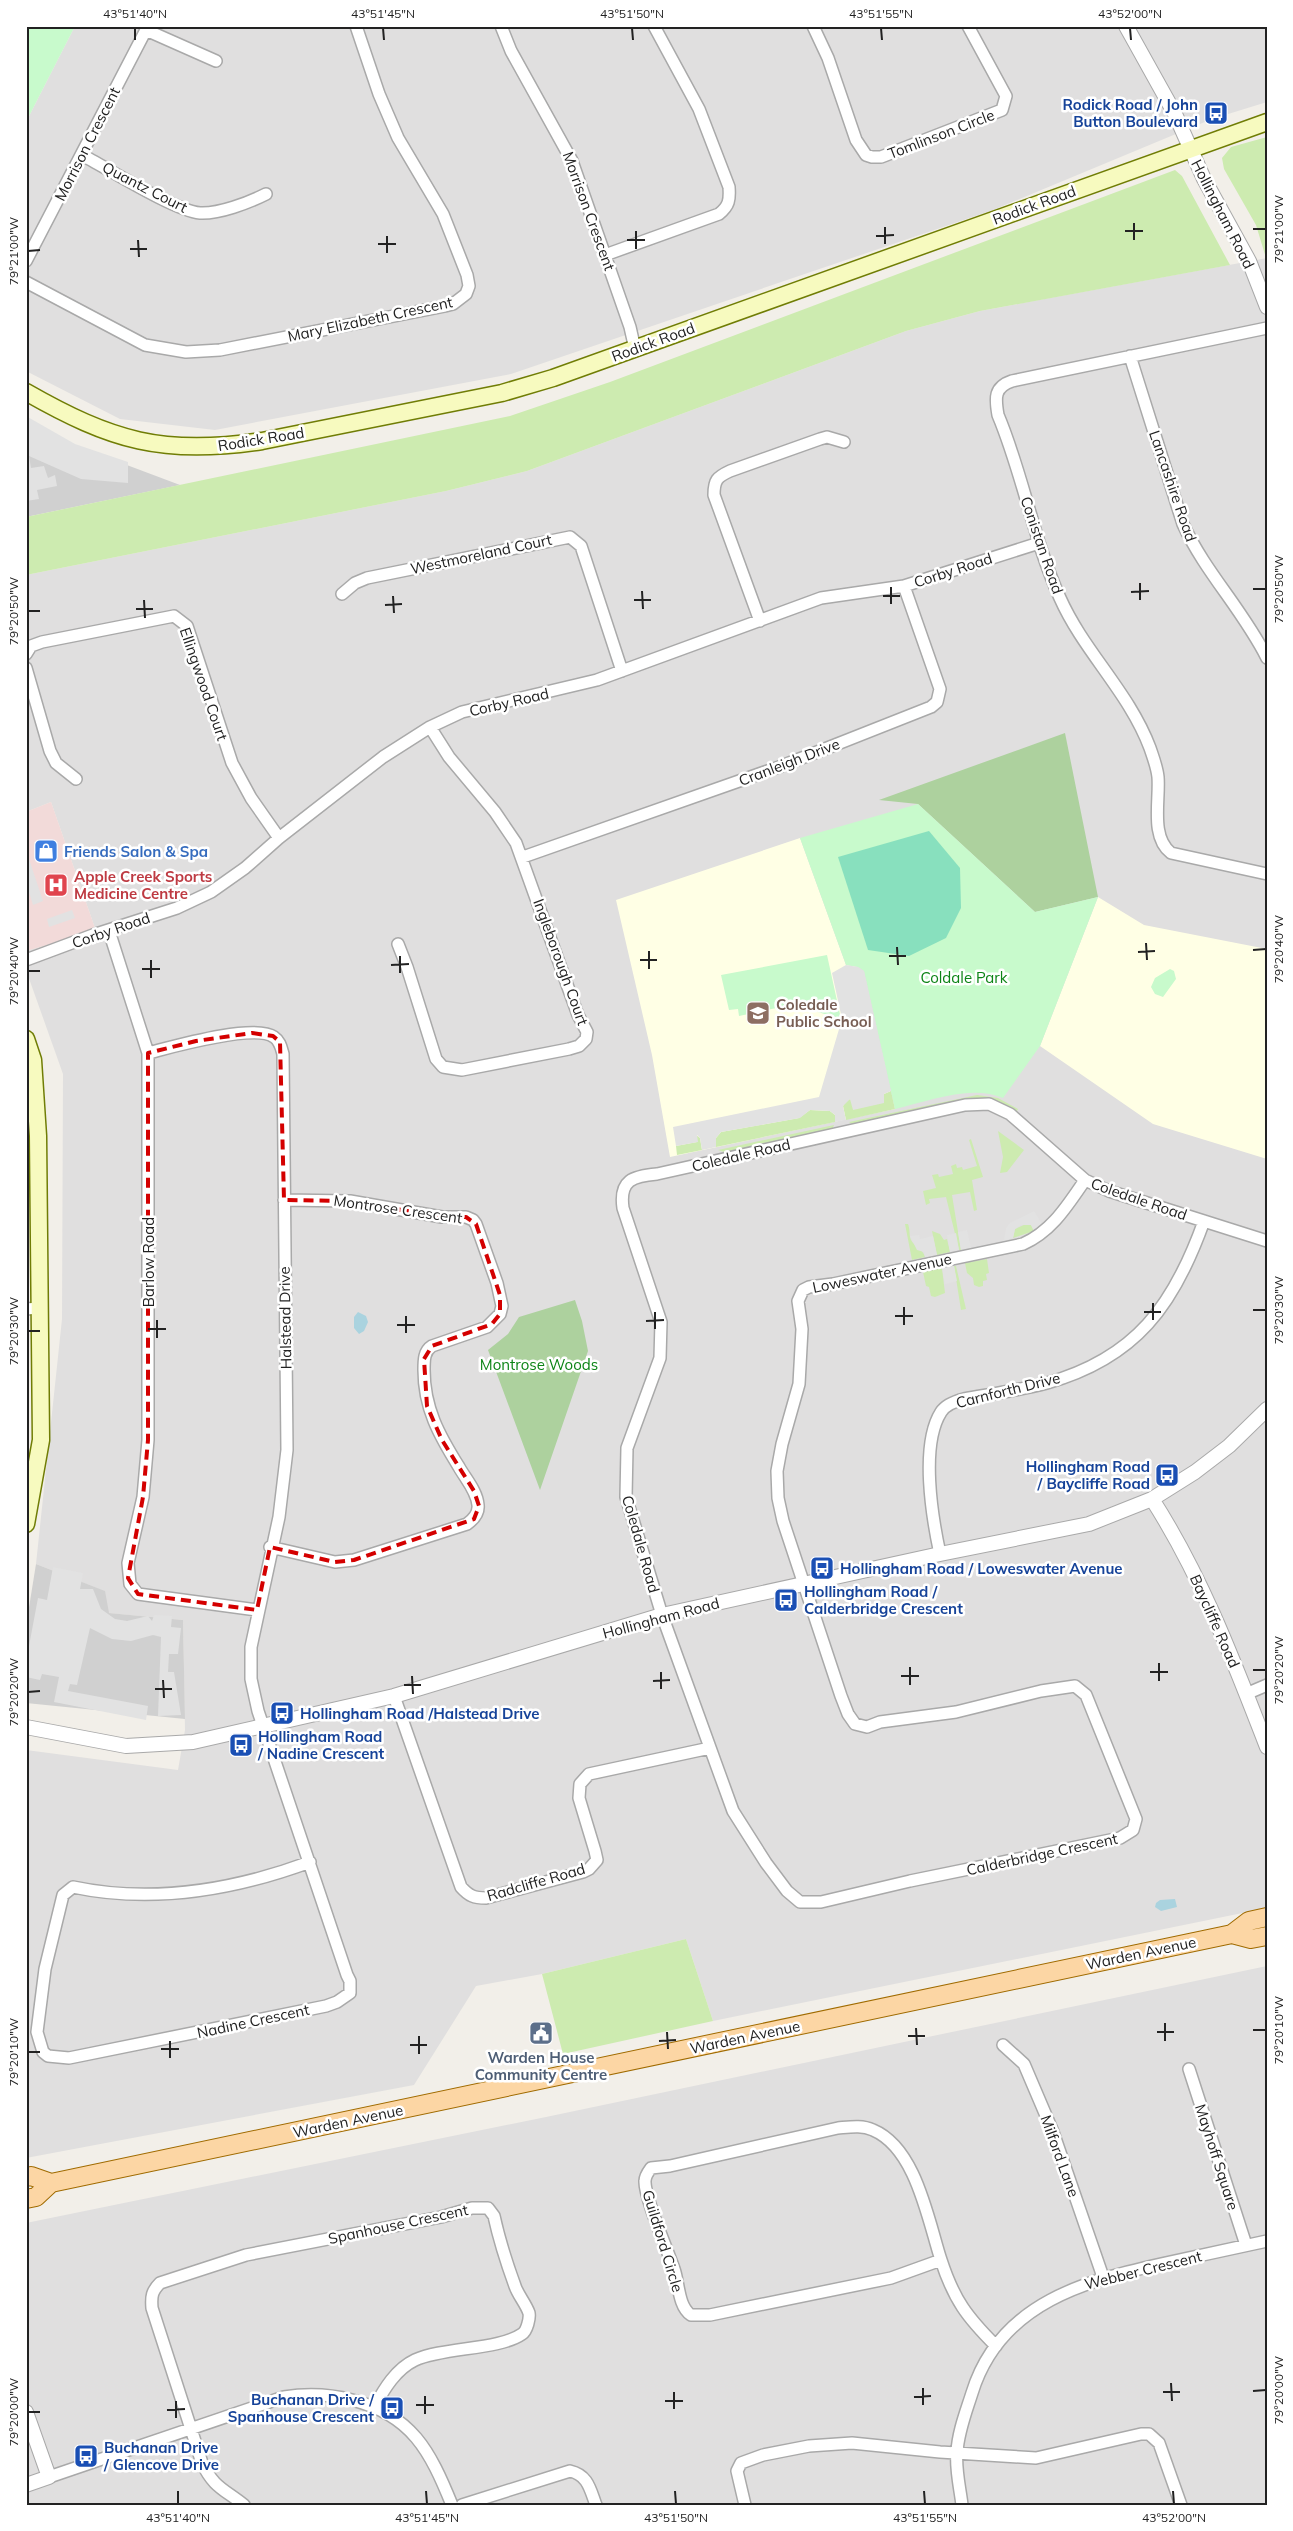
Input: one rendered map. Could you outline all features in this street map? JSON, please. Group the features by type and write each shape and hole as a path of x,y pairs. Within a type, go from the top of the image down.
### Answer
{"main road":[{"name":"Rodick Road","path":"26,392 106,432 134,440 180,447 231,445 502,393 635,349 1267,122"},
{"path":"26,1039 33,1060 38,1136 32,1309 41,1440 26,1524"},
{"name":"Warden Avenue","path":"1232,1934 1248,1921 1267,1917"},
{"name":"Warden Avenue","path":"26,2199 36,2197 52,2183 526,2085 1002,1981 1232,1934 1251,1939 1267,1936"},
{"name":"Warden Avenue","path":"26,2177 31,2176 52,2183"}],"street":[{"name":"Mary Elizabeth Crescent","path":"26,282 145,345 186,352 220,350 445,306 453,304 466,294 469,286 467,275 443,214 398,138 379,94 356,26"},
{"name":"Morrison Crescent","path":"501,26 512,51 572,161 630,327 635,349"},
{"path":"605,255 719,214 726,209 730,199 729,187 699,108 654,26"},
{"name":"Tomlinson Circle","path":"813,26 828,58 856,140 866,154 872,157 881,157 1002,110 1006,96 968,26"},
{"name":"Hollingham Road","path":"1126,26 1175,114 1204,179 1249,261 1267,308"},
{"name":"Morrison Crescent","path":"26,261 147,28"},
{"path":"147,28 216,60"},
{"name":"Quantz Court","path":"82,155 173,204 200,213 238,206 266,194"},
{"name":"Conistan Road","path":"1267,328 1012,381 1002,384 998,389 998,415 1039,543 1060,599 1078,630 1129,704 1148,744 1158,775 1158,830 1164,848 1171,853 1267,874"},
{"name":"Lancashire Road","path":"1130,356 1183,524 1194,548 1247,622 1267,658"},
{"path":"760,621 714,495 715,480 718,476 730,471 826,437 844,442"},
{"name":"Westmoreland Court","path":"342,594 355,583 366,578 570,536 581,546 622,670"},
{"name":"Corby Road","path":"26,960 177,908 211,892 245,868 279,838 383,757 430,726 462,712 570,688 822,598 904,586 1039,543"},
{"name":"Cranleigh Drive","path":"523,857 779,767 931,707 937,702 940,689 904,586"},
{"name":"Ellingwood Court","path":"26,654 31,646 42,642 174,616 182,621 187,626 232,763 251,798 279,838"},
{"path":"26,668 50,751 56,763 76,779"},
{"name":"Ingleborough Court","path":"398,944 436,1059 443,1067 462,1070 579,1046 586,1039 587,1032 578,1015 523,857 506,828 449,757 430,726"},
{"name":"Barlow Road","path":"109,930 148,1053 148,1440 143,1497 128,1563 128,1578 133,1590 138,1594 257,1610"},
{"name":"Halstead Drive","path":"148,1053 196,1040 252,1032 273,1036 280,1042 283,1054 287,1450 279,1517 270,1547 251,1647 251,1679 256,1706 264,1727"},
{"name":"Coledale Road","path":"662,1615 626,1497 627,1448 660,1358 662,1322 623,1208 623,1188 628,1182 639,1176 657,1174 976,1104 990,1104 1010,1114 1085,1180 1140,1202 1267,1241"},
{"name":"Loweswater Avenue","path":"804,1584 781,1516 777,1486 779,1457 800,1384 802,1329 798,1302 800,1295 809,1287 833,1284 1023,1244 1043,1233 1055,1222 1085,1180"},
{"name":"Montrose Crescent","path":"270,1547 335,1562 354,1560 467,1524 474,1519 479,1506 474,1491 442,1440 427,1406 424,1386 424,1359 427,1349 432,1346 492,1324 500,1314 502,1306 497,1283 476,1224 466,1217 442,1217 350,1201 284,1200"},
{"name":"Carnforth Drive","path":"940,1554 930,1497 929,1467 935,1424 942,1410 952,1403 964,1399 1046,1383 1078,1373 1113,1355 1146,1325 1174,1290 1184,1273 1204,1221"},
{"name":"Hollingham Road","path":"26,1727 96,1742 148,1746 193,1742 394,1696 662,1615 940,1554 1089,1524 1152,1499 1195,1472 1229,1446 1267,1409"},
{"name":"Baycliffe Road","path":"1152,1499 1178,1542 1214,1614 1267,1747"},
{"name":"Calderbridge Crescent","path":"662,1615 733,1811 766,1863 787,1890 800,1902 821,1902 910,1881 1120,1838 1133,1830 1136,1819 1121,1780 1086,1695 1075,1686 1041,1691 956,1712 880,1722 867,1727 855,1724 848,1714 841,1696 804,1584"},
{"path":"1246,1694 1267,1685"},
{"name":"Radcliffe Road","path":"394,1696 461,1886 466,1893 476,1898 486,1898 582,1872 594,1864 597,1860 580,1798 580,1784 589,1774 710,1748"},
{"name":"Nadine Crescent","path":"264,1727 310,1862 350,1982 350,1993 345,1998 326,2006 69,2058 48,2056 43,2052 37,2032 45,1969 63,1895 68,1890 73,1887 144,1894 202,1891 237,1884 310,1862"},
{"name":"Milford Lane","path":"1003,2045 1024,2064 1053,2132 1103,2277"},
{"name":"Mayhoff Square","path":"1189,2069 1246,2245"},
{"name":"Guildford Circle","path":"941,2260 891,2278 710,2315 691,2315 683,2305 677,2277 649,2202 645,2182 646,2174 651,2168 670,2166 838,2128 858,2126 872,2130 893,2143 911,2168 952,2291 968,2319 996,2346"},
{"name":"Spanhouse Crescent","path":"191,2430 152,2308 151,2297 154,2289 160,2282 246,2255 441,2217 472,2208 488,2208 494,2216 515,2287 530,2314 526,2329 523,2334 509,2340 434,2354 413,2361 400,2370 384,2388 375,2406"},
{"name":"Webber Crescent","path":"962,2505 956,2453 975,2380 988,2356 1010,2328 1028,2314 1065,2292 1103,2277 1267,2241"},
{"path":"26,2485 284,2398 300,2394 329,2394 375,2406 407,2427 437,2469 452,2505"},
{"path":"26,2412 49,2477"},
{"path":"191,2430 208,2476 218,2488 244,2505"},
{"path":"745,2505 740,2491 739,2466 746,2460 763,2455 808,2446 852,2442 956,2453 1036,2458 1133,2435 1149,2434 1158,2443 1181,2505"},
{"path":"462,2505 570,2471 581,2474 587,2480 596,2505"}],"highlighted area":[{"path":"252,1033 273,1036 280,1042 284,1200 350,1201 442,1217 466,1217 476,1224 500,1295 500,1314 492,1324 432,1346 424,1359 427,1406 442,1440 474,1491 479,1506 474,1519 354,1560 335,1562 270,1547 257,1610 138,1594 128,1578 143,1497 148,1440 148,1053 196,1041"}],"shaded area":[{"path":"75,26 1267,26 1267,102 1212,119 993,210 511,374 215,430 120,419 26,371 26,122"},
{"path":"1267,258 1267,1908 713,2021 686,1939 542,1974 476,1986 414,2085 26,2158 26,1750 178,1770 185,1730 183,1620 108,1613 104,1591 36,1564 62,1319 63,1074 26,970 26,951 96,931 51,802 26,812 26,575 446,491 527,471 906,331 980,311"},
{"path":"26,416 75,444 128,462 128,483 81,479 29,456 31,468 44,466 48,478 55,475 57,486 37,490 39,499 26,501"},
{"path":"26,419 63,441 180,485 26,517"},
{"path":"51,802 96,931 26,951 26,812"},
{"name":"Coledale Public School","path":"800,838 846,965 858,967 895,1109 670,1157 652,1055 616,900"},
{"path":"26,850 43,901 33,905 26,883"},
{"path":"1098,897 1144,925 1267,949 1267,1159 1153,1124 1040,1046"},
{"path":"72,910 75,918 49,927 47,919"},
{"path":"846,965 858,967 864,971 891,1091 884,1094 884,1103 853,1110 850,1099 843,1106 846,1120 835,1122 835,1115 830,1111 810,1110 800,1118 721,1132 716,1138 716,1147 702,1150 700,1138 697,1135 698,1142 676,1146 673,1127 819,1097 842,1019 832,973"},
{"path":"1034,1211 1043,1226 1034,1231 1031,1225 1021,1225 1015,1229 1013,1238 1004,1241 1006,1228 1010,1223"},
{"path":"967,1230 971,1248 961,1250 958,1232"},
{"path":"956,1233 959,1250 950,1252 947,1235"},
{"path":"919,1235 920,1239 933,1236 937,1255 925,1257 924,1252 917,1250 910,1236"},
{"path":"954,1266 957,1281 945,1284 942,1268"},
{"path":"36,1564 105,1591 109,1613 183,1620 185,1719 26,1703 26,1626"},
{"path":"53,1567 83,1573 80,1589 93,1589 101,1609 115,1619 127,1621 148,1616 152,1621 154,1615 172,1616 171,1627 181,1628 178,1654 169,1654 168,1672 174,1672 181,1715 158,1716 161,1637 153,1635 131,1641 112,1639 90,1628 77,1685 70,1684 68,1691 148,1706 146,1720 54,1702 59,1677 42,1674 40,1680 26,1677 26,1662 38,1598 47,1600"},
{"path":"1267,1966 1267,2505 26,2505 26,2223 546,2117"}],"green space":[{"path":"26,26 75,26 26,122"},
{"path":"1267,137 1266,258 1256,225 1224,169 1222,158 1231,147"},
{"path":"1175,170 1182,176 1230,265 980,311 906,331 527,471 446,491 26,575 26,517 510,416 610,382"},
{"path":"1065,733 1098,897 1035,912 918,804 879,800"},
{"name":"Coldale Park","path":"918,804 1035,912 1098,897 1040,1046 1003,1098 991,1094 964,1093 895,1109 864,971 858,967 846,965 800,838"},
{"path":"929,831 960,868 961,908 946,938 909,956 868,950 838,857"},
{"path":"827,955 841,1019 788,1003 786,1006 739,1016 738,1009 729,1010 721,975"},
{"path":"1170,969 1174,971 1176,979 1163,997 1155,994 1151,987 1155,978"},
{"path":"891,1091 895,1109 846,1120 843,1106 847,1099 884,1103 884,1094"},
{"path":"977,1095 998,1098 1018,1109 1016,1113 997,1102 853,1125 849,1122"},
{"path":"810,1110 830,1111 835,1115 835,1122 716,1147 716,1138 721,1132 799,1118"},
{"path":"834,1125 832,1130 727,1153 718,1150"},
{"path":"998,1131 1024,1150 1007,1172 1000,1173 1003,1157"},
{"path":"696,1135 700,1138 702,1150 677,1155 676,1146 697,1142"},
{"path":"971,1139 983,1177 972,1180 977,1210 974,1211 970,1192 952,1195 961,1250 959,1250 946,1197 929,1199 930,1203 926,1205 923,1191 936,1188 932,1175 938,1174 939,1177 953,1174 951,1166 956,1164 957,1168 962,1167 963,1170 977,1166 969,1140"},
{"path":"905,1224 908,1224 911,1240 923,1252 925,1257 912,1260"},
{"path":"1026,1224 1031,1225 1034,1231 1013,1238 1015,1229"},
{"path":"932,1231 940,1234 944,1240 947,1239 950,1252 937,1255"},
{"path":"987,1259 989,1273 986,1274 987,1280 983,1281 983,1286 979,1287 974,1285 973,1278 967,1273 965,1263"},
{"path":"954,1266 956,1266 966,1309 961,1310"},
{"path":"942,1268 945,1293 935,1297 931,1296 929,1287 926,1286 923,1272"},
{"name":"Montrose Woods","path":"575,1300 582,1321 588,1351 540,1490 488,1350 508,1334 519,1317"},
{"path":"686,1939 713,2021 563,2054 542,1974"}],"water":[{"path":"358,1312 366,1316 368,1322 364,1331 359,1334 354,1328 354,1317"},
{"path":"1175,1899 1177,1907 1161,1911 1155,1907 1156,1903 1160,1900"}],"place":[{"name":"Rodick Road / John Button Boulevard","path":"1216,113"},
{"name":"Friends Salon & Spa","path":"46,851"},
{"name":"Apple Creek Sports Medicine Centre","path":"56,885"},
{"name":"Coledale Public School","path":"758,1013"},
{"name":"Hollingham Road / Baycliffe Road","path":"1167,1475"},
{"name":"Hollingham Road / Loweswater Avenue","path":"822,1568"},
{"name":"Hollingham Road / Calderbridge Crescent","path":"786,1600"},
{"name":"Hollingham Road /Halstead Drive","path":"282,1713"},
{"name":"Hollingham Road / Nadine Crescent","path":"241,1745"},
{"name":"Warden House Community Centre","path":"541,2033"},
{"name":"Buchanan Drive / Spanhouse Crescent","path":"392,2408"},
{"name":"Buchanan Drive / Glencove Drive","path":"86,2456"}]}
